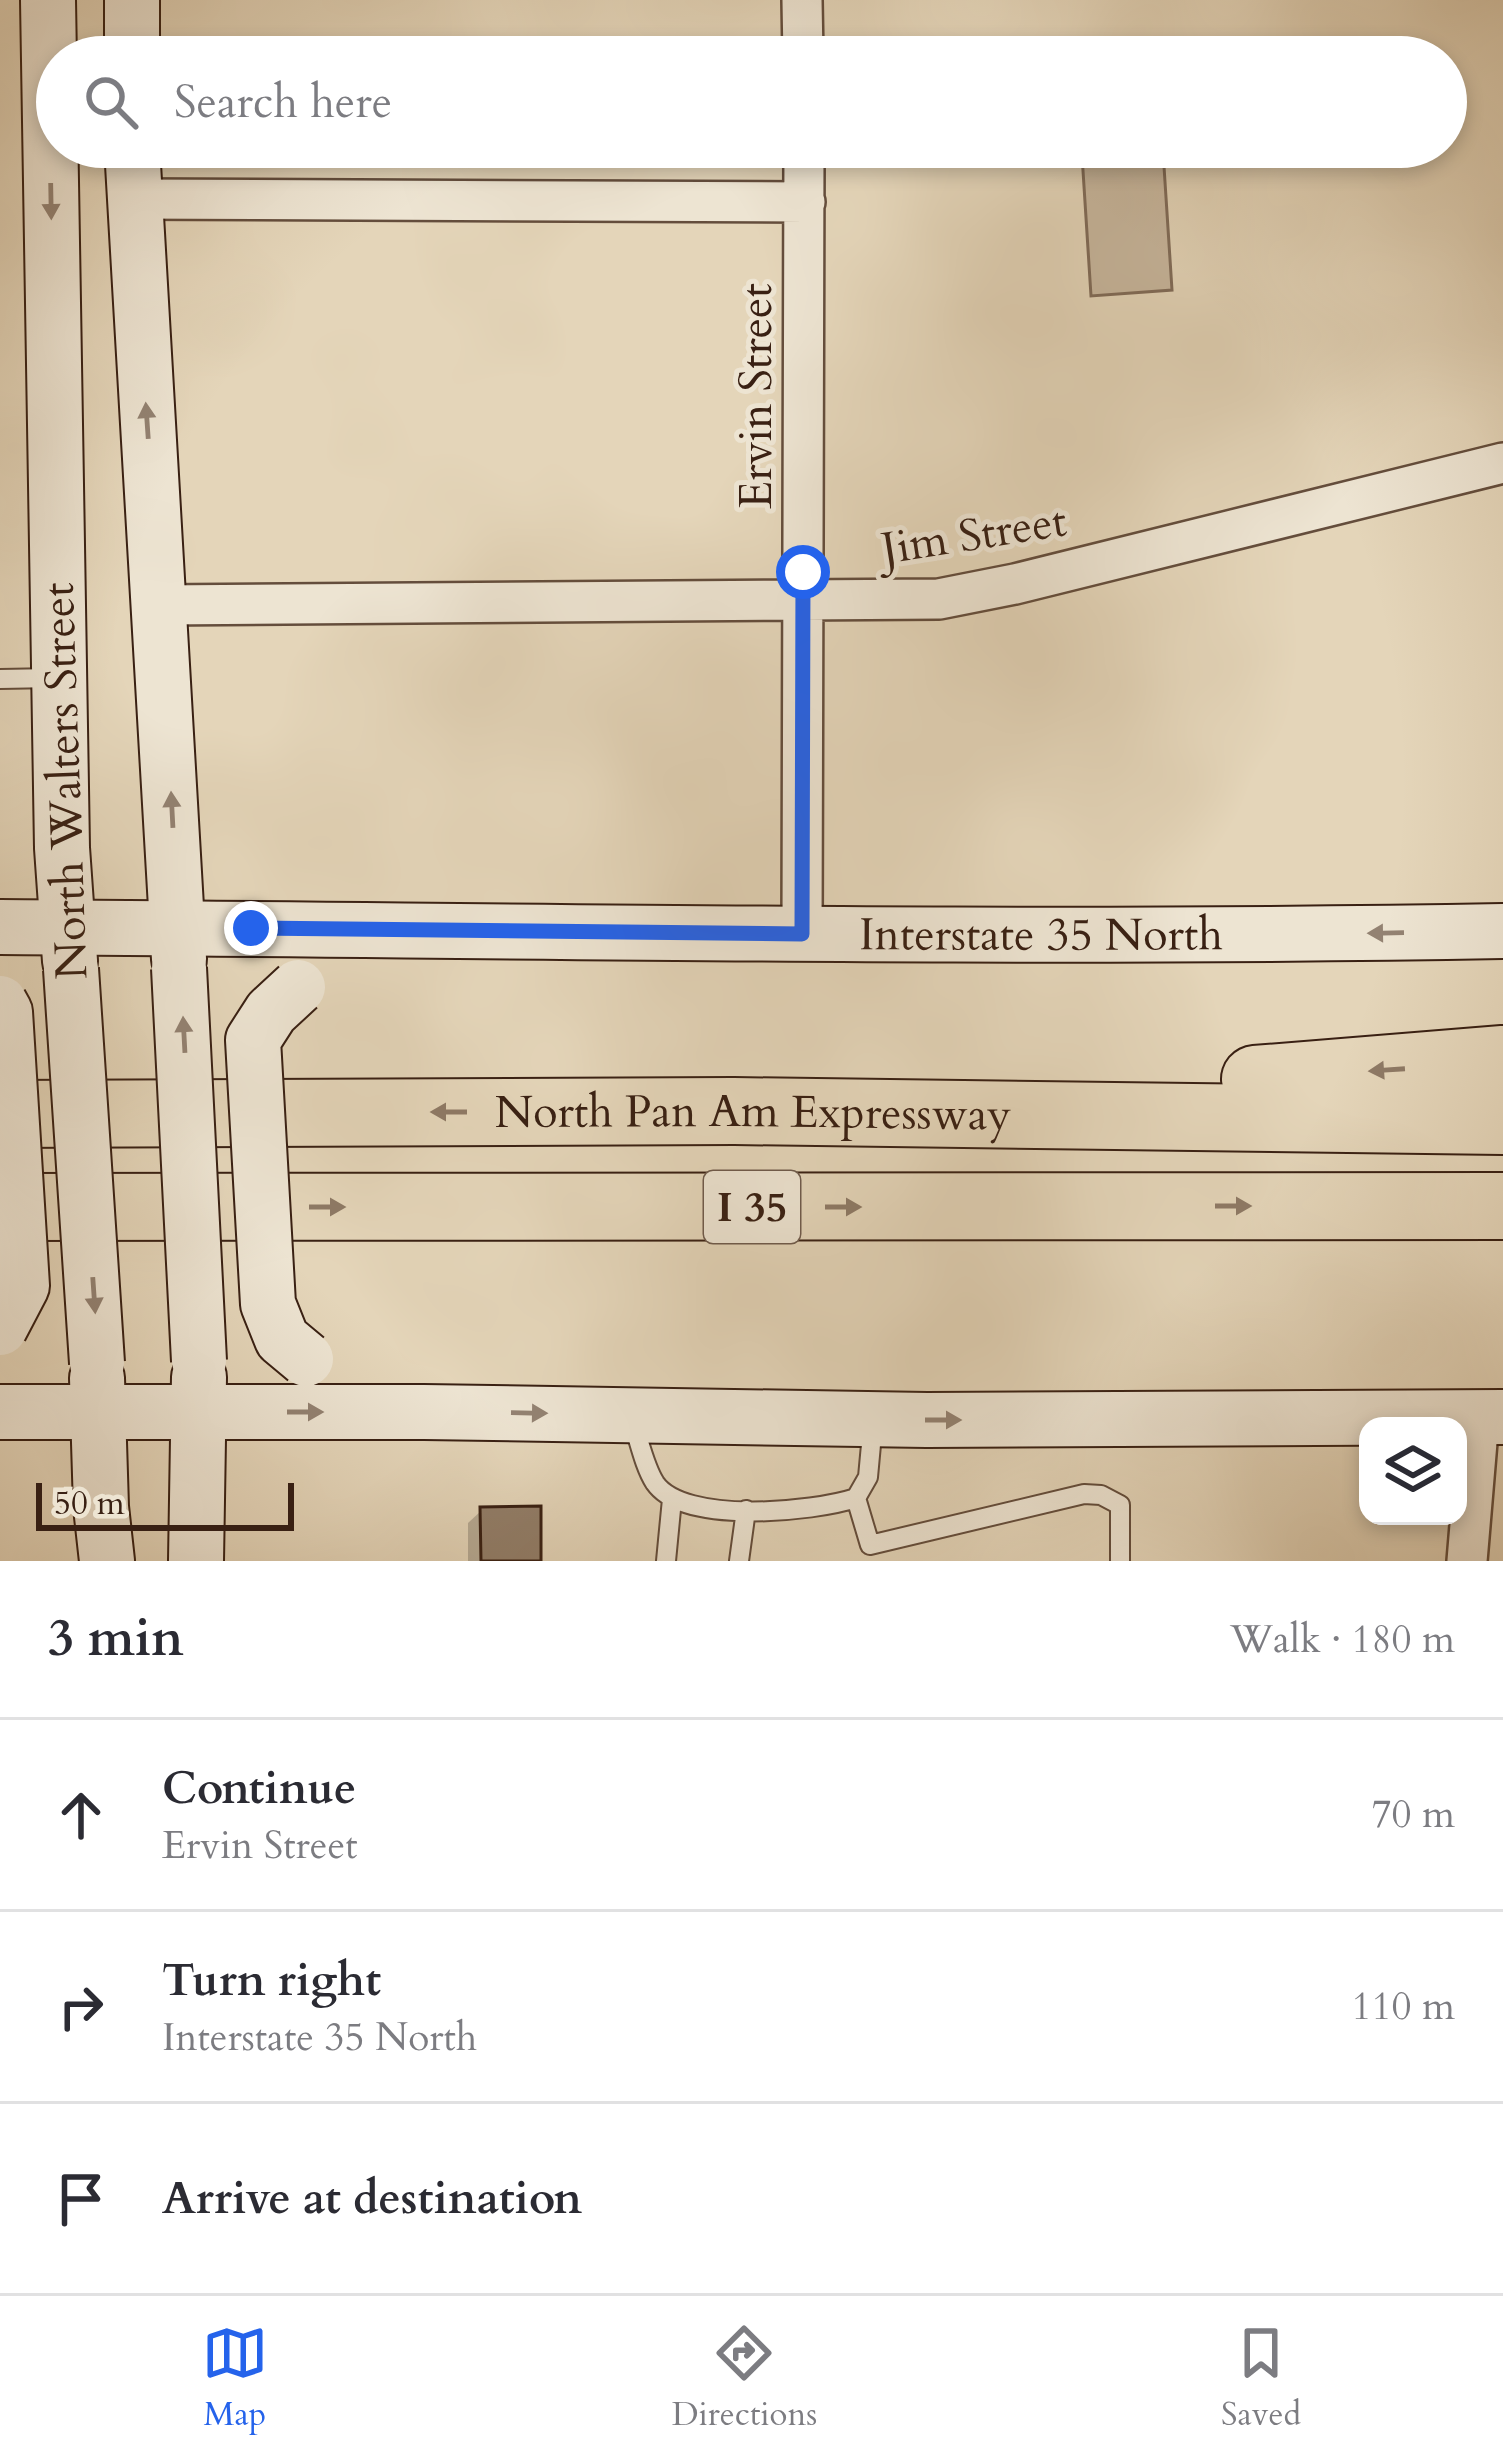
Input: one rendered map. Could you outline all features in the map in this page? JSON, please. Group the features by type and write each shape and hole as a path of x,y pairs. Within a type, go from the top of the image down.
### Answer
{"highway":[{"path":"734,1111 1503,1059"},
{"name":"North Pan Am Expressway","path":"0,1114 734,1111 1503,1121"},
{"name":"North Pan Am Expressway","path":"0,1207 1503,1206"}],"main road":[{"name":"North Walters Street","path":"48,0 49,36"},
{"path":"132,0 132,36"},
{"name":"North Walters Street","path":"51,168 62,848 107,1561"},
{"path":"132,173 179,948 199,1387 196,1561"},
{"name":"Interstate 35 North","path":"0,926 69,948 179,948 439,933 1256,936 1503,932"},
{"path":"412,1412 306,1358 282,1339 268,1304 253,1040 271,1012 298,987 324,973 439,933"},
{"path":"0,1004 5,1012 22,1286 0,1328"},
{"path":"0,1412 97,1387 199,1387 412,1412 873,1419 1491,1418"}],"street":[{"path":"802,0 803,36"},
{"name":"Ervin Street","path":"802,934 804,168"},
{"path":"132,173 805,202"},
{"name":"Jim Street","path":"160,605 938,599 1503,464"},
{"path":"1467,1561 1491,1418"}],"lane":[{"path":"0,679 59,678"},
{"path":"631,1415 654,1482 672,1499 702,1509 746,1510 832,1506 856,1498 868,1477 873,1419"},
{"path":"856,1498 870,1545 1032,1503 1084,1494 1102,1496 1120,1505 1120,1561"},
{"path":"665,1561 672,1499"},
{"path":"739,1561 746,1510"}],"shaded area":[{"path":"1083,168 1164,168 1172,290 1091,296"}],"building":[{"path":"541,1506 541,1561 481,1561 480,1507"}],"route":[{"path":"251,928 802,934 803,572"}]}
